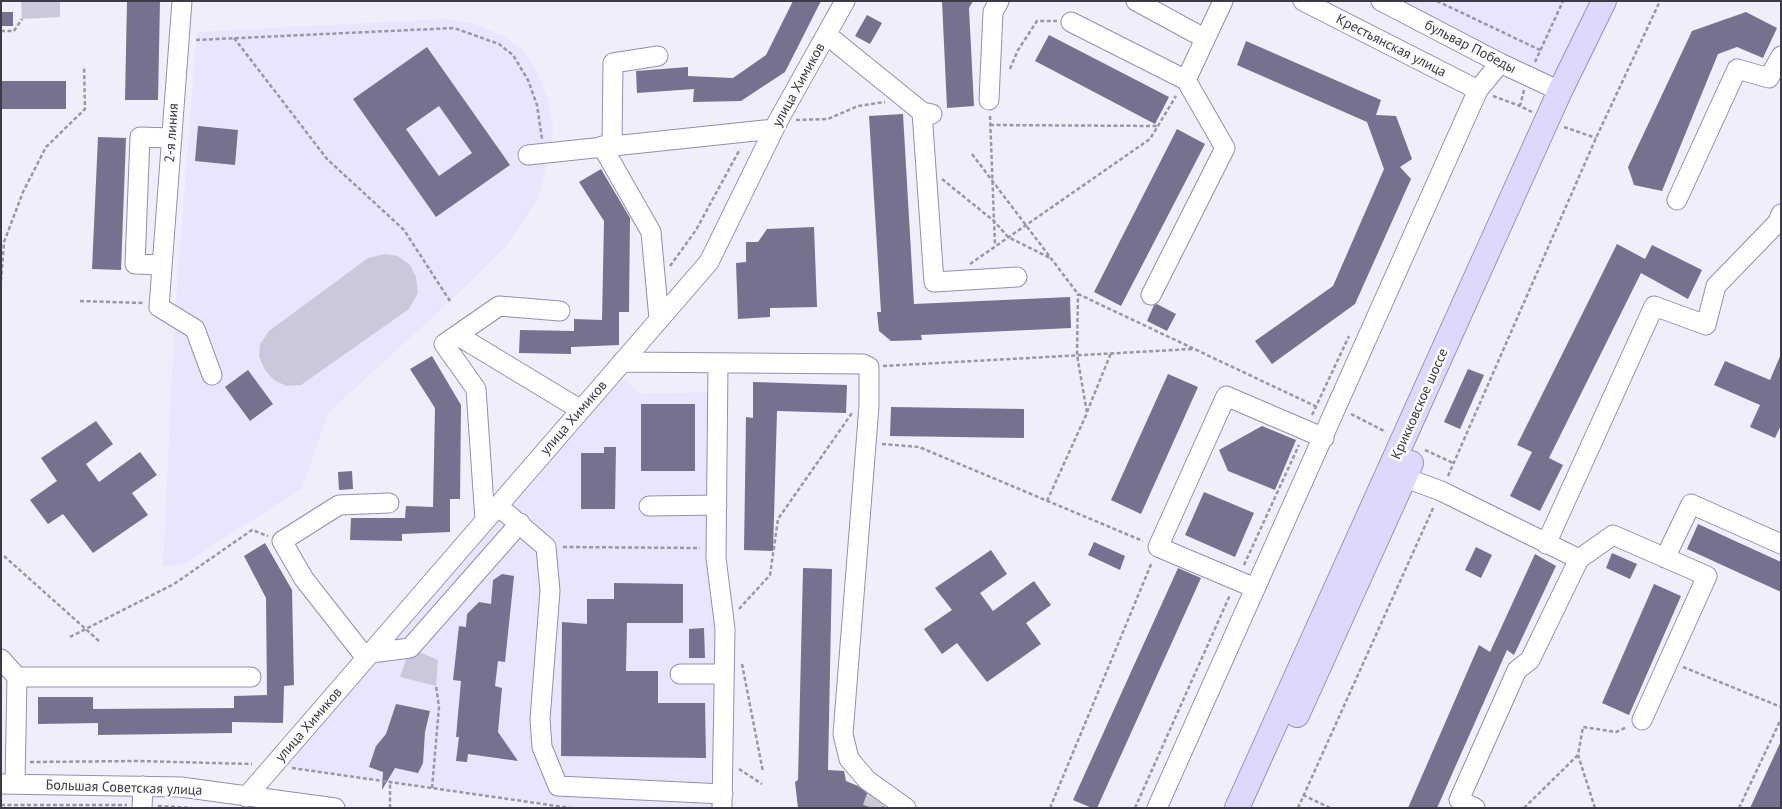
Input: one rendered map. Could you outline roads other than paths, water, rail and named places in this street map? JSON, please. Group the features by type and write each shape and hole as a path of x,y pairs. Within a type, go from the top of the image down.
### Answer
{"main road":[{"name":"Крикковское шоссе","path":"1237,808 1396,475 1560,91 1604,1"},
{"path":"1410,444 1620,1"},
{"path":"1255,808 1396,475"}],"street":[{"name":"2-я линия","path":"182,1 159,307 195,329 212,375"},
{"name":"улица Химиков","path":"246,797 709,262 776,125 845,1"},
{"path":"989,103 993,12 999,1"},
{"path":"1136,1 1204,38"},
{"path":"1186,80 1204,38 1224,1"},
{"name":"Крестьянская улица","path":"1303,1 1478,90"},
{"name":"бульвар Победы","path":"1381,1 1500,63 1560,91"},
{"path":"1071,22 1186,80 1225,148 1151,295"},
{"path":"827,35 927,113 925,165 934,282 1017,277"},
{"path":"658,56 613,63 607,146 651,232 660,319"},
{"path":"1677,200 1736,69 1769,78 1781,56"},
{"path":"1157,808 1478,90 1500,63"},
{"path":"535,154 750,132 776,125"},
{"path":"162,265 135,264 140,138 172,138"},
{"path":"1546,544 1654,306 1706,325 1716,286 1778,222 1781,214"},
{"path":"486,520 476,389 444,344 499,306 560,310"},
{"path":"458,334 581,410"},
{"path":"622,362 863,364 869,367 866,442 843,734 850,759 867,780 906,808"},
{"path":"498,506 546,547 550,591 540,719 542,747 558,786 722,801 725,628 716,548 718,363"},
{"path":"1255,588 1158,547 1226,396 1324,438"},
{"path":"1396,475 1441,491 1579,559"},
{"path":"389,503 340,505 282,541 304,579 369,655 410,648 520,523"},
{"path":"1664,558 1691,504 1781,544"},
{"path":"649,506 717,505"},
{"path":"1475,808 1459,800 1516,670 1530,660 1579,559 1613,535 1707,576 1642,720"},
{"path":"1,659 17,677 16,762 8,784"},
{"path":"680,674 724,674"},
{"path":"17,677 251,677"},
{"name":"Большая Советская улица","path":"8,784 181,787 335,808"},
{"path":"142,807 143,786"}],"tunnel":[{"path":"872,808 879,788"}]}
